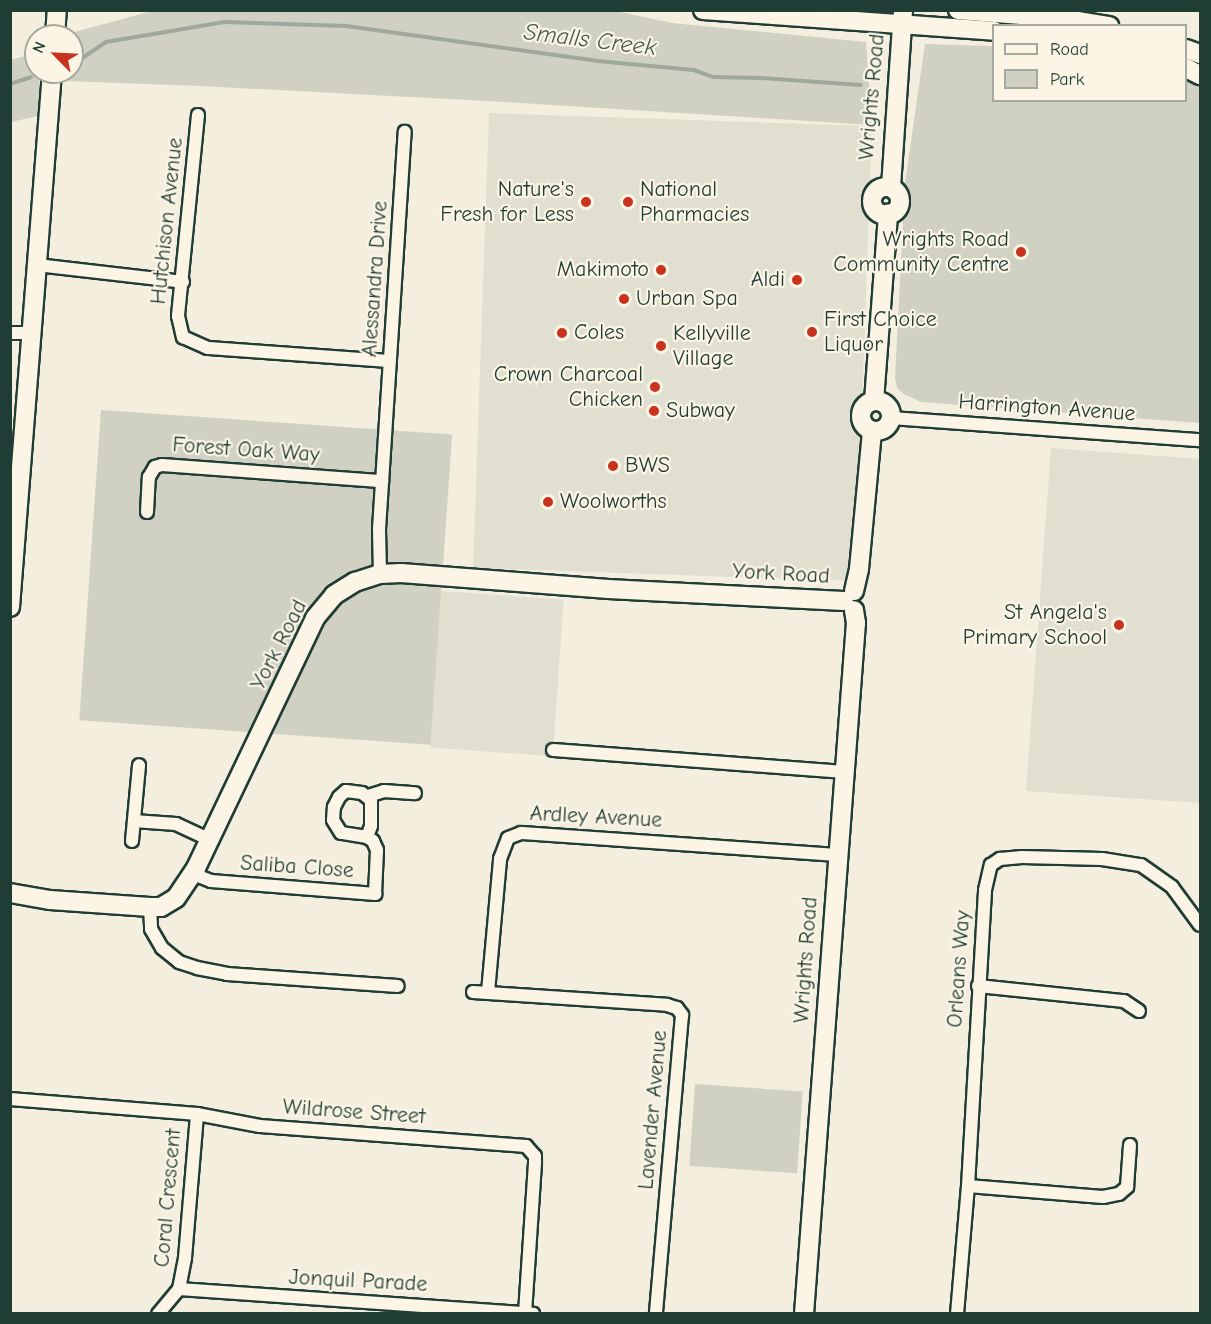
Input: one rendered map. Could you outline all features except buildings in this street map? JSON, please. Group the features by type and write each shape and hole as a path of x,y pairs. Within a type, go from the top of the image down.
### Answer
{"street":[{"path":"703,10 902,17 992,31"},
{"path":"958,10 1059,18 1096,24"},
{"name":"Wrights Road","path":"874,401 888,214 876,210 872,198 881,188 891,188 902,17"},
{"path":"10,608 51,84"},
{"name":"Hutchison Avenue","path":"198,116 178,316 183,337 208,348 390,361"},
{"name":"Alessandra Drive","path":"380,574 379,529 405,132"},
{"path":"37,265 183,282"},
{"path":"10,333 31,333"},
{"path":"874,401 888,407 891,418 885,429 872,431 866,428 860,417 864,406 874,401"},
{"name":"Harrington Avenue","path":"891,418 1200,440"},
{"name":"Wrights Road","path":"804,1314 856,623 850,600 859,569 872,431"},
{"name":"Forest Oak Way","path":"147,512 149,477 155,466 162,465 382,481"},
{"name":"York Road","path":"10,893 50,900 150,907 161,907 176,898 193,874 210,840 315,618 334,595 355,582 380,574 608,589 850,600"},
{"path":"553,750 845,772"},
{"path":"132,841 139,765"},
{"name":"Saliba Close","path":"193,874 212,881 375,894 377,850 367,837 341,834 333,820 334,807 339,796 346,791 368,796 384,791 415,793"},
{"name":"Saliba Close","path":"367,837 371,826 372,803 368,796"},
{"path":"134,821 176,824 210,840"},
{"name":"Ardley Avenue","path":"488,992 500,859 508,838 521,833 838,855"},
{"name":"Orleans Way","path":"957,1314 968,1186 985,890 991,865 1000,859 1022,856 1102,859 1141,866 1172,887 1200,925"},
{"path":"150,907 151,929 162,948 179,962 197,968 227,974 398,986"},
{"path":"978,986 1124,1001 1139,1011"},
{"name":"Lavender Avenue","path":"473,992 667,1005 677,1008 682,1015 656,1314"},
{"name":"Wildrose Street","path":"10,1099 197,1114 260,1126 526,1146 531,1150 535,1163 525,1313"},
{"name":"Coral Crescent","path":"158,1314 179,1290 185,1258 197,1114"},
{"path":"968,1186 1103,1197 1119,1194 1127,1187 1130,1145"},
{"name":"Jonquil Parade","path":"179,1290 533,1314"}],"shaded area":[{"name":"Kellyville Village","path":"489,113 872,126 856,581 473,568"},
{"name":"St Angela's Primary School","path":"1051,448 1200,459 1200,803 1026,791"},
{"path":"441,591 564,600 553,756 430,748"}],"green space":[{"path":"611,10 672,23 866,42 872,125 505,102 84,82 84,29 152,11"},
{"path":"925,44 992,46 992,102 1187,102 1187,81 1200,86 1200,423 921,402 904,394 897,388 895,378 905,183"},
{"path":"24,56 24,84 39,84 38,116 11,122 11,60"},
{"path":"101,410 452,435 430,745 79,720"},
{"path":"695,1084 803,1092 797,1173 689,1166"}],"waterway":[{"name":"Smalls Creek","path":"84,57 106,42 224,22 346,26 597,61 694,70 713,77 861,85"},
{"name":"Smalls Creek","path":"10,84 24,79"}],"place":[{"name":"Nature's Fresh for Less","path":"586,202"},
{"name":"National Pharmacies","path":"628,202"},
{"name":"Wrights Road Community Centre","path":"1021,252"},
{"name":"Makimoto","path":"661,270"},
{"name":"Aldi","path":"797,280"},
{"name":"Urban Spa","path":"624,299"},
{"name":"First Choice Liquor","path":"812,332"},
{"name":"Coles","path":"562,333"},
{"name":"Kellyville Village","path":"661,346"},
{"name":"Crown Charcoal Chicken","path":"655,387"},
{"name":"Subway","path":"654,411"},
{"name":"BWS","path":"613,466"},
{"name":"Woolworths","path":"548,502"},
{"name":"St Angela's Primary School","path":"1119,625"}]}
